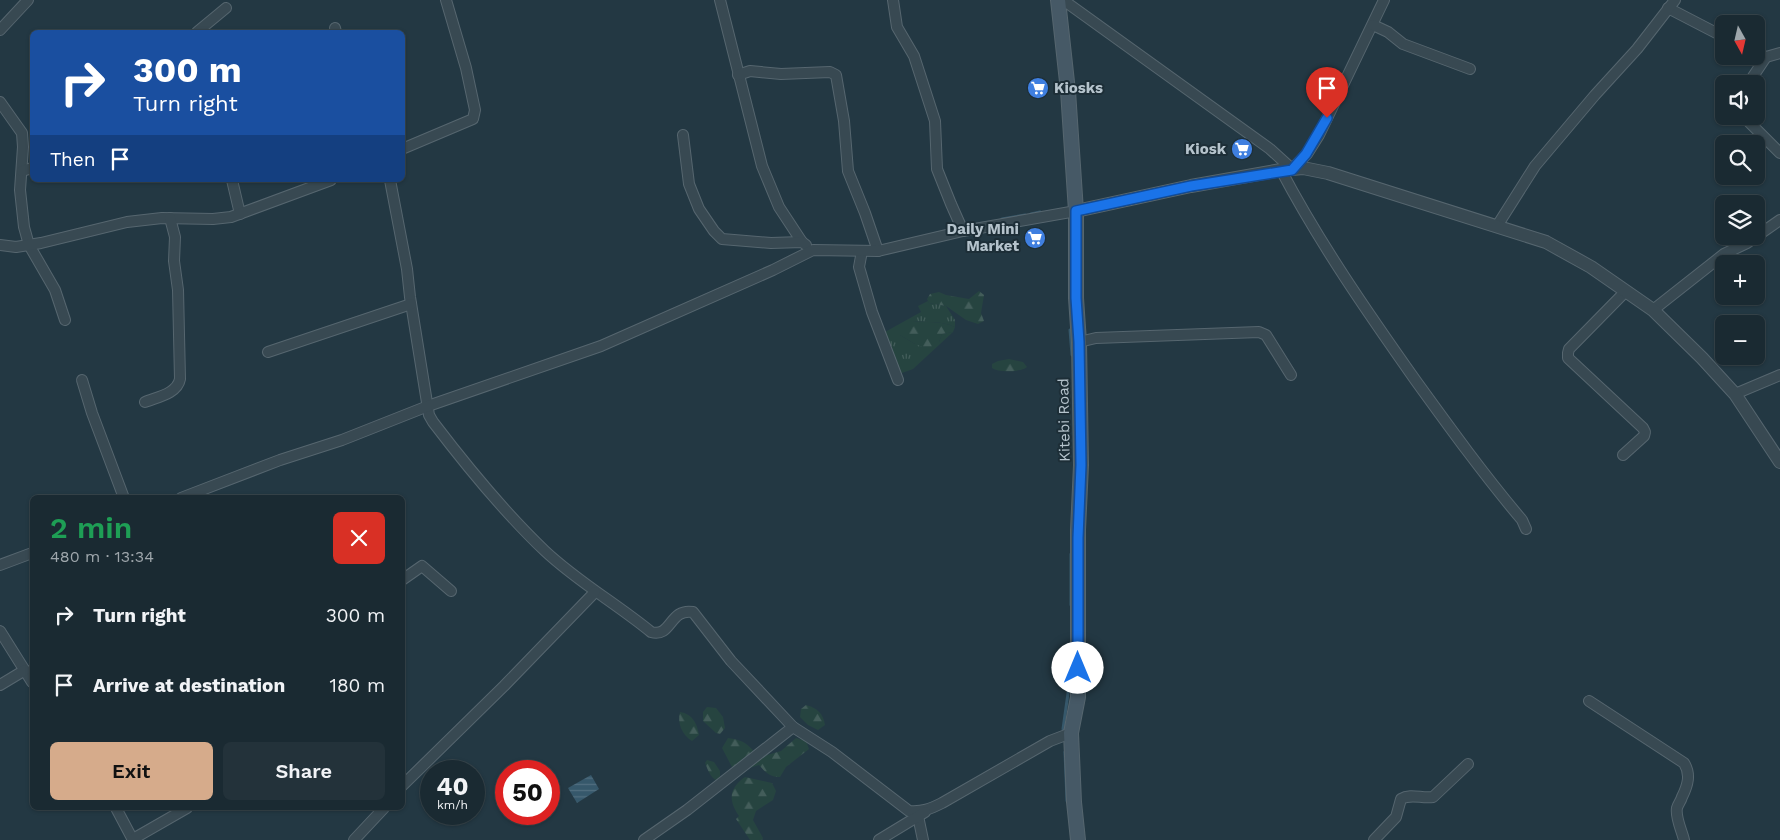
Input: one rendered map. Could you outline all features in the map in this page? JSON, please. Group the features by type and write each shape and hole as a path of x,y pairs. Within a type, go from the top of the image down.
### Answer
{"main road":[{"name":"Kitebi Road","path":"1058,0 1068,92 1076,211 1076,298 1079,342 1081,465 1078,538 1078,697 1071,733 1074,802 1078,840"}],"street":[{"path":"0,30 28,0"},
{"path":"405,147 473,119 474,116 475,110 466,68 446,0"},
{"path":"720,0 762,166 779,207 802,242 813,250"},
{"path":"893,0 897,27 914,56 935,121 937,168 950,204 963,232"},
{"path":"1063,0 1262,143 1286,170 1303,213 1390,344 1480,468 1522,520 1526,529"},
{"path":"1286,170 1306,154 1319,135 1384,0"},
{"path":"1497,226 1535,166 1594,95 1637,49 1671,3 1715,31"},
{"path":"199,30 226,8"},
{"path":"1373,25 1388,32 1403,44 1470,68"},
{"path":"1765,55 1780,53"},
{"path":"738,75 750,71 781,74 830,72 836,75 844,121 848,171 878,251"},
{"path":"0,102 22,134 20,190 28,245 55,290 65,320"},
{"path":"1752,125 1780,152"},
{"path":"683,135 689,184 699,209 722,239 802,242"},
{"path":"202,494 280,460 342,440 428,406 601,346 773,270 813,250 878,251 1191,186 1304,168 1546,242 1591,267 1653,310 1702,358 1735,394 1780,462"},
{"path":"22,172 30,169"},
{"path":"232,182 240,214"},
{"path":"0,245 16,247 28,245 127,222 170,218 213,219 231,217 326,182"},
{"path":"390,182 407,269 429,415 482,485 546,552 595,592 651,632 663,632 678,615 685,611 692,612 731,661 793,727 832,752 909,811 922,814"},
{"path":"144,402 175,390 179,386 180,379 178,290 174,261 174,237 170,218"},
{"path":"1653,310 1724,254 1747,243 1780,220"},
{"path":"862,251 859,267 872,312 898,380"},
{"path":"1623,455 1644,436 1643,428 1568,358 1568,353 1569,349 1626,291"},
{"path":"268,352 411,304"},
{"path":"1079,342 1096,338 1259,332 1266,335 1291,375"},
{"path":"1735,394 1780,375"},
{"path":"82,380 92,413 123,495"},
{"path":"0,565 30,554"},
{"path":"405,578 422,566 451,591"},
{"path":"405,783 504,686 595,592"},
{"path":"0,631 30,679"},
{"path":"0,685 25,670"},
{"path":"1589,701 1684,763 1689,770 1683,796 1677,807 1684,840"},
{"path":"644,840 687,810 793,727"},
{"path":"878,840 1050,741 1071,733"},
{"path":"1374,840 1396,817 1401,799 1411,796 1433,797 1468,764"},
{"path":"117,810 133,840 184,810"},
{"path":"354,840 382,810"},
{"path":"922,814 923,840"}],"green space":[{"path":"979,291 984,295 981,313 984,321 978,324 966,320 946,306 929,303 927,299 930,294 939,292 969,299"},
{"path":"928,301 929,303 946,306 955,320 955,327 939,323 912,321 900,335 915,344 939,342 942,334 953,332 913,369 902,373 898,370 885,332 921,312 918,306"},
{"path":"912,321 939,323 955,327 953,332 942,334 939,342 931,350 915,344 900,335 901,326"},
{"path":"1009,359 1023,362 1027,367 1010,371 1000,371 992,368 992,364"},
{"path":"806,705 816,709 823,717 825,725 818,730 808,725 800,717 801,709"},
{"path":"707,707 716,708 723,717 725,728 720,734 716,733 703,721 703,712"},
{"path":"680,712 691,717 696,723 699,735 692,741 681,728"},
{"path":"728,738 739,740 746,744 760,759 781,751 796,738 806,741 809,749 786,767 780,777 768,774 759,765 732,771 732,767 722,748"},
{"path":"707,760 714,762 720,771 720,778 717,781 708,771 705,763"},
{"path":"745,777 772,783 776,791 773,800 756,811 753,820 763,838 762,840 750,840 736,819 739,816 733,805 733,790"}],"water":[{"path":"591,775 599,789 577,803 568,788"}],"waterway":[{"path":"1031,214 1040,212"},
{"path":"1002,219 1025,215"},
{"path":"1070,330 1072,355"},
{"path":"1071,554 1071,605"},
{"path":"1063,729 1071,654"},
{"path":"1065,752 1067,801"}],"place":[{"name":"Kiosks","path":"1038,88"},
{"name":"Kiosk","path":"1242,149"},
{"name":"Daily Mini Market","path":"1035,238"}],"route":[{"path":"1078,668 1078,538 1081,465 1079,342 1076,298 1076,211 1191,186 1281,170 1292,170 1319,135 1327,118"}]}
